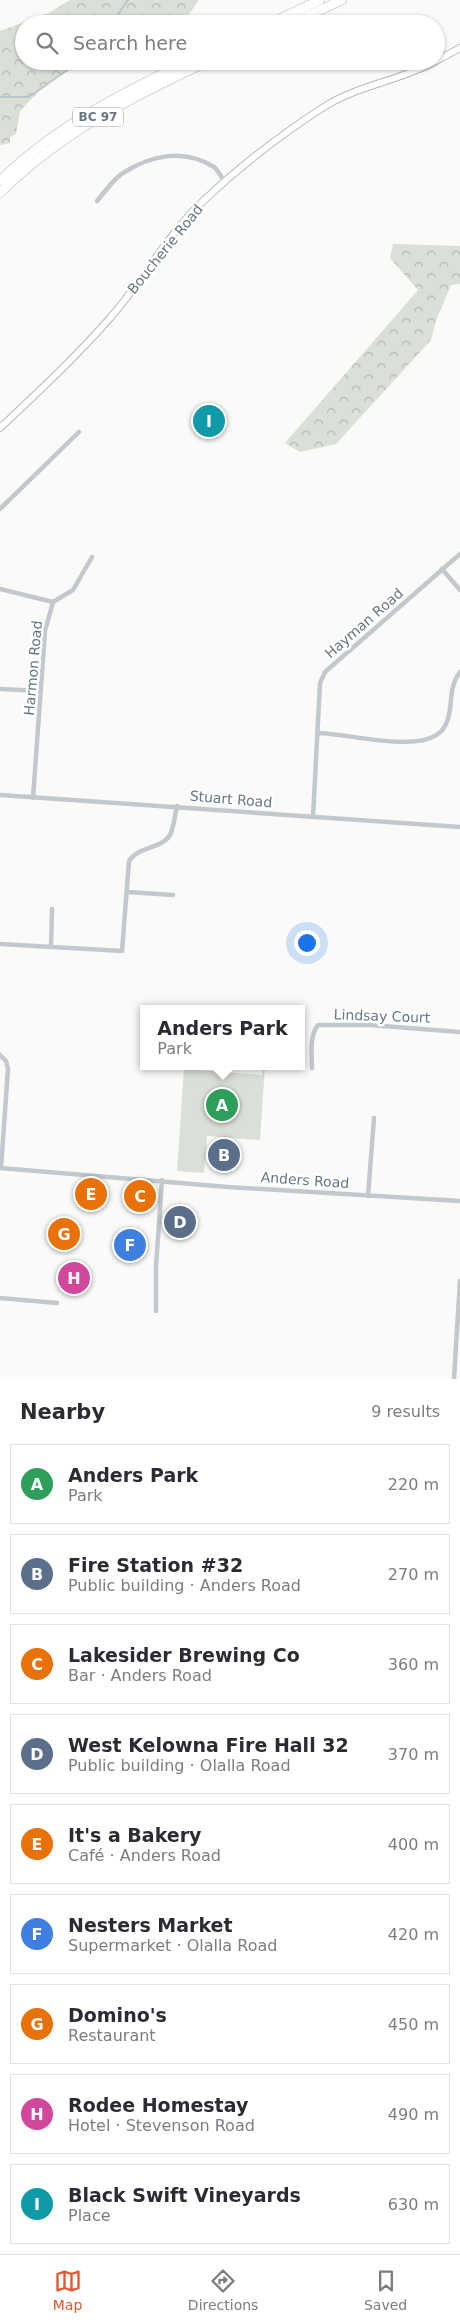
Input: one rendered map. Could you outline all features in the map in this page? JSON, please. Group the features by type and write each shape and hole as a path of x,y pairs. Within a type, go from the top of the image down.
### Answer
{"highway":[{"path":"288,15 320,0"},
{"path":"310,15 342,0"},
{"name":"BC 97","path":"0,181 17,164 60,132 122,94 171,70"},
{"name":"BC 97","path":"0,193 21,172 88,123 142,92 190,70"}],"main road":[{"name":"Boucherie Road","path":"445,56 460,48"},
{"name":"Boucherie Road","path":"0,428 55,376 110,318 201,204 225,183 271,145 329,104 419,70"}],"street":[{"path":"97,201 122,174 152,158 165,155 189,158 215,168 225,183"},
{"path":"0,509 79,432"},
{"name":"Hayman Road","path":"313,817 320,683 325,672 460,554"},
{"name":"Harmon Road","path":"33,798 46,631 53,602 73,590 92,557"},
{"path":"442,569 460,590"},
{"path":"0,589 53,602"},
{"path":"318,733 400,741 420,742 431,739 441,734 449,719 450,692 460,672"},
{"path":"0,689 41,691"},
{"name":"Stuart Road","path":"0,796 177,806 460,827"},
{"path":"0,944 122,951 129,861 133,854 167,839 171,834 177,806"},
{"path":"128,892 173,894"},
{"path":"51,947 52,909"},
{"name":"Lindsay Court","path":"312,1068 312,1043 314,1030 318,1025 370,1025 460,1032"},
{"path":"0,1055 6,1061 8,1069 0,1168"},
{"path":"368,1196 374,1118"},
{"name":"Anders Road","path":"0,1168 228,1187 460,1201"},
{"path":"156,1311 162,1180"},
{"path":"454,1379 460,1281"},
{"path":"0,1298 57,1303"}],"green space":[{"path":"70,0 199,0 188,15 44,15"},
{"path":"15,25 15,70 69,70 45,85 20,111 16,134 10,137 10,143 0,145 0,31"},
{"path":"393,244 460,246 460,284 451,285 436,320 431,340 336,444 300,452 285,443 418,290 390,258"},
{"path":"184,1070 262,1075 263,1070 265,1070 260,1140 207,1136 204,1173 177,1171"}],"waterway":[{"path":"117,15 128,0"},
{"path":"0,97 29,97 67,70"}],"place":[{"name":"Black Swift Vineyards","path":"209,421"},
{"name":"Anders Park","path":"222,1105"},
{"name":"Fire Station #32","path":"224,1155"},
{"name":"It's a Bakery","path":"91,1194"},
{"name":"Lakesider Brewing Co","path":"140,1196"},
{"name":"West Kelowna Fire Hall 32","path":"180,1222"},
{"name":"Domino's","path":"64,1234"},
{"name":"Nesters Market","path":"130,1245"},
{"name":"Rodee Homestay","path":"74,1278"}]}
